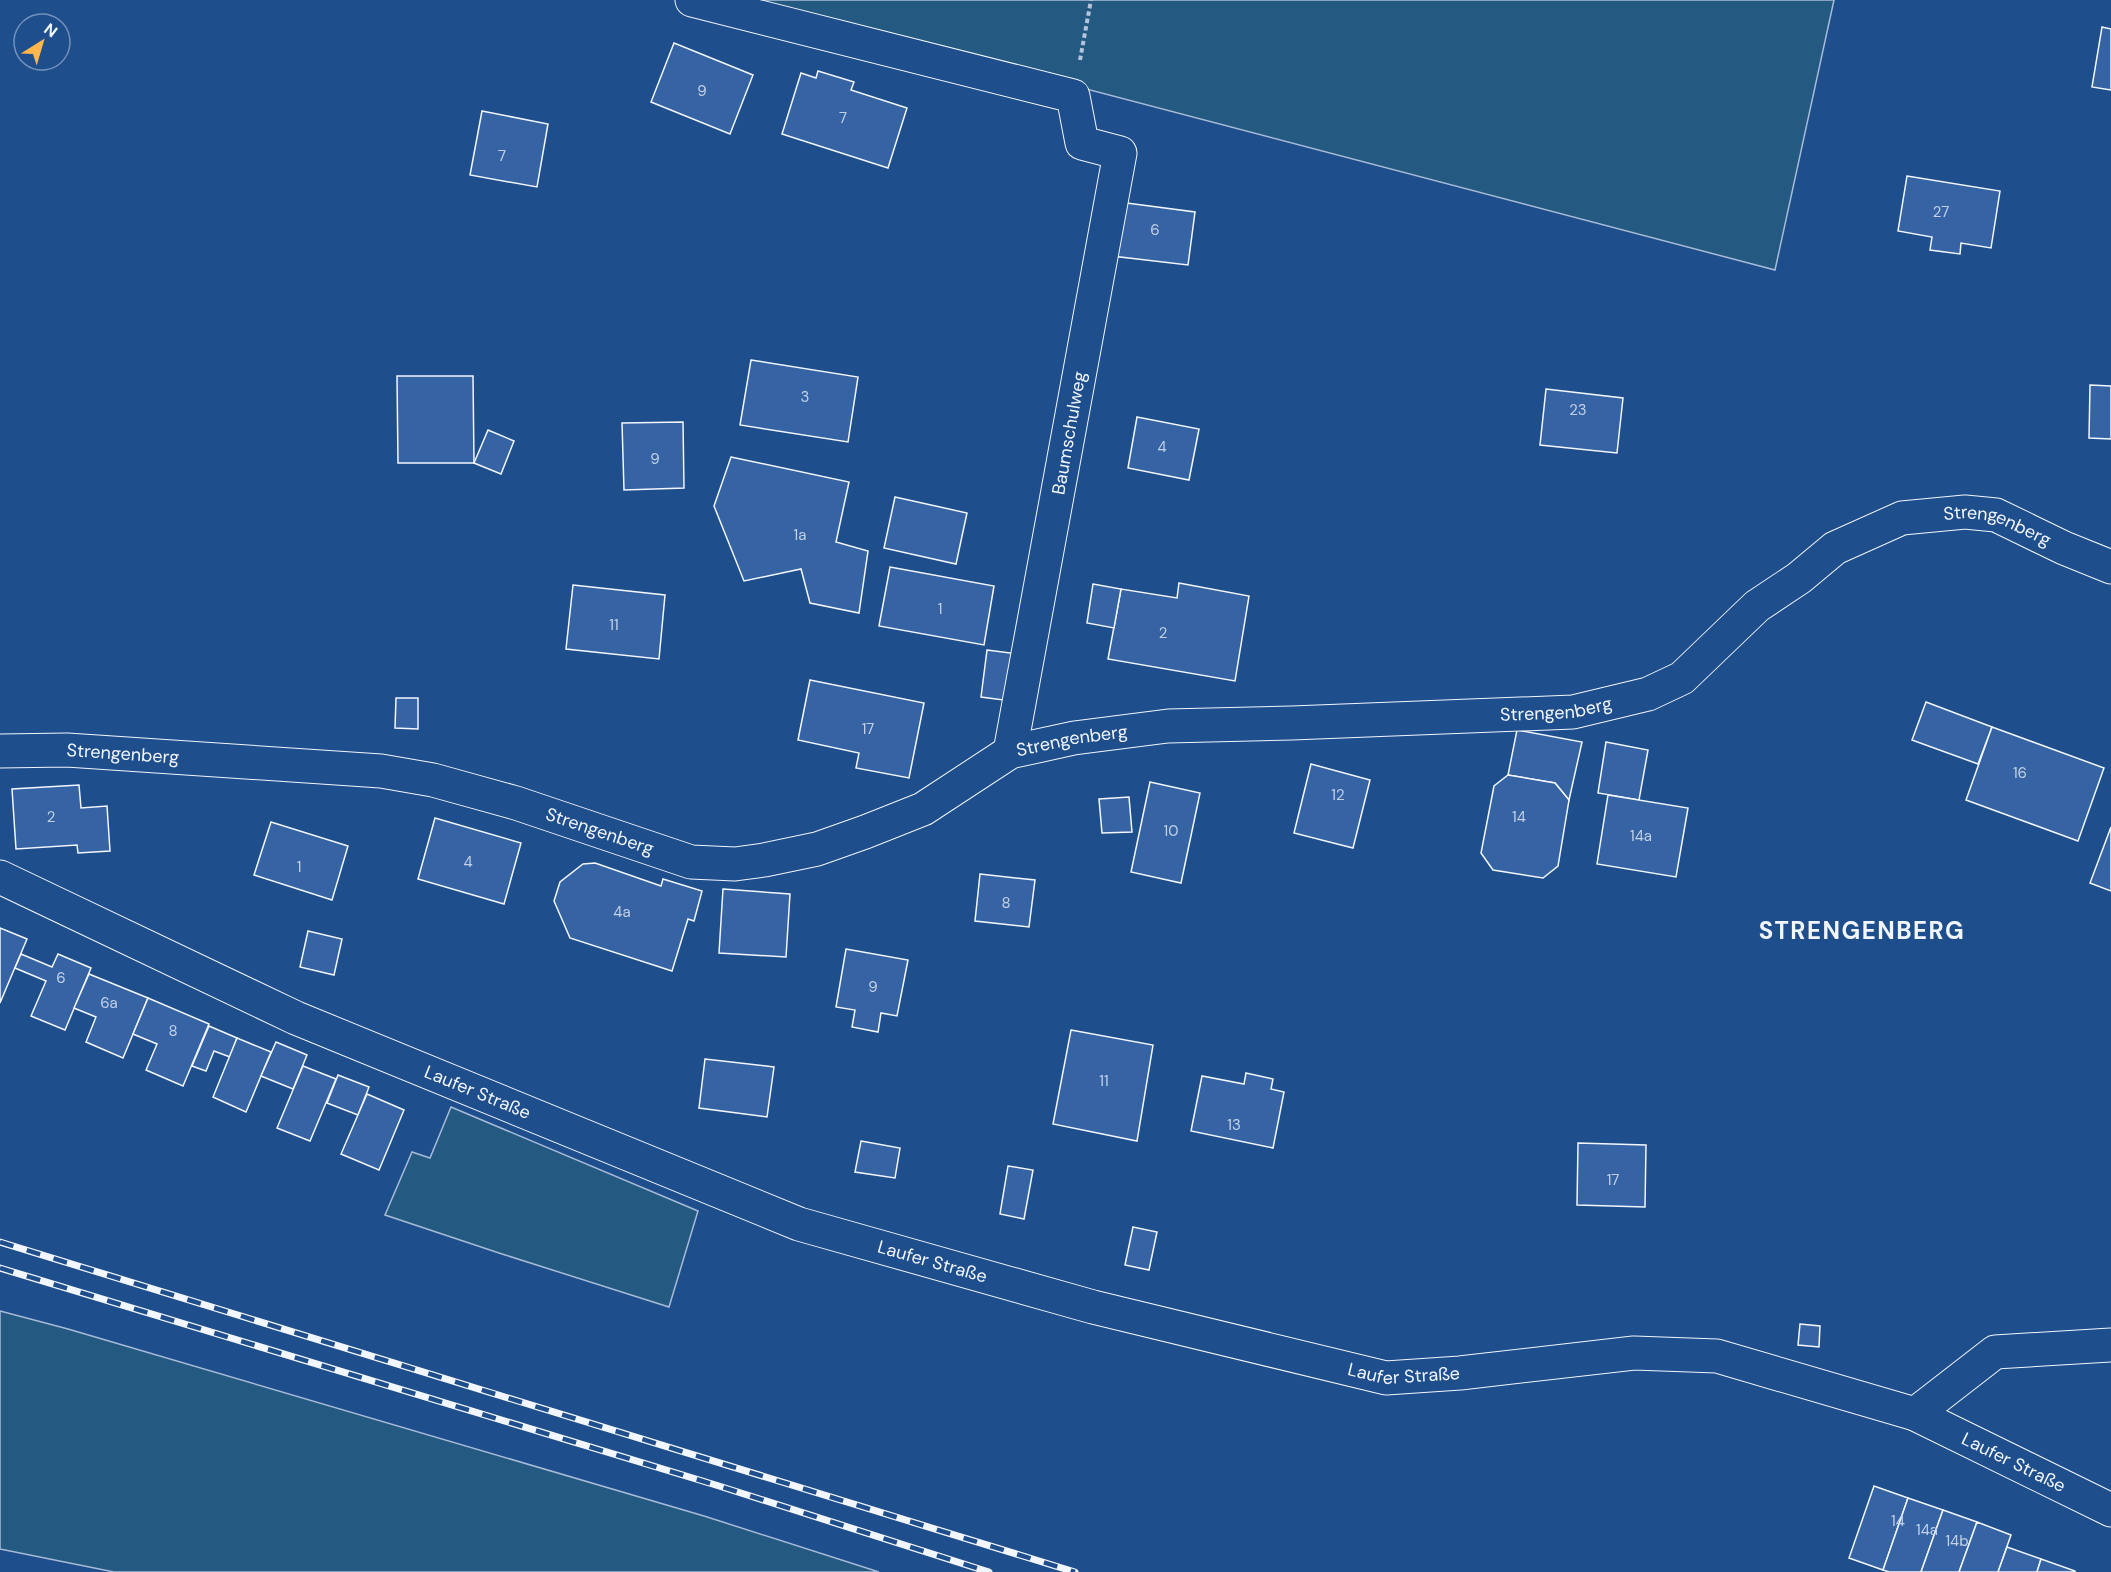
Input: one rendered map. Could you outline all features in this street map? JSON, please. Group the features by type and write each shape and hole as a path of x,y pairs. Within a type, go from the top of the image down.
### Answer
{"street":[{"path":"692,0 1073,96"},
{"name":"Baumschulweg","path":"1010,752 1120,153 1082,143 1073,96"},
{"name":"Strengenberg","path":"0,751 67,750 381,771 433,780 516,803 691,862 735,864 817,849 923,809 1010,752 1074,738 1168,726 1573,712 1648,694 1682,678 1757,606 1799,578 1835,548 1902,518 1965,512 1996,515 2064,548 2111,567"},
{"name":"Laufer Straße","path":"0,877 296,1018 799,1224 1082,1304 1386,1378 1460,1373 1634,1353 1717,1356 1915,1414 2111,1510"},
{"path":"1915,1414 1995,1352 2111,1345"}],"path":[{"path":"1073,96 1091,0"}],"shaded area":[{"path":"748,0 1834,0 1775,270"},
{"path":"451,1107 698,1211 669,1307 385,1215 412,1152 430,1158"},
{"path":"0,1311 704,1516 879,1572 114,1572 0,1549"}],"building":[{"path":"2102,27 2111,29 2111,90 2092,87"},
{"path":"674,43 753,75 730,134 651,102"},
{"path":"818,71 854,82 851,90 907,108 888,168 782,134 801,73 816,78"},
{"path":"482,111 548,124 537,187 470,175"},
{"path":"1907,176 2000,191 1991,248 1961,243 1960,254 1930,250 1932,237 1898,231"},
{"path":"1119,202 1195,212 1188,265 1112,256"},
{"path":"751,360 858,377 848,442 740,425"},
{"path":"397,376 473,376 474,463 398,463"},
{"path":"2090,385 2111,386 2111,439 2089,438"},
{"path":"1546,389 1623,398 1617,453 1540,445"},
{"path":"1137,417 1199,429 1189,480 1128,468"},
{"path":"683,422 684,488 624,490 622,423"},
{"path":"488,430 514,441 501,474 474,463"},
{"path":"731,457 849,482 836,542 868,551 859,613 810,603 801,569 744,581 714,506"},
{"path":"895,497 967,513 956,564 884,548"},
{"path":"890,567 994,586 984,645 879,626"},
{"path":"1179,583 1249,596 1235,681 1108,659 1121,589 1177,598"},
{"path":"1093,584 1121,589 1114,628 1087,623"},
{"path":"573,585 665,595 659,659 566,649"},
{"path":"987,650 1018,654 1011,701 981,697"},
{"path":"810,680 924,703 909,778 856,768 859,753 798,740"},
{"path":"396,698 418,698 418,729 395,728"},
{"path":"1926,702 1992,727 1978,764 1912,740"},
{"path":"1992,727 2104,768 2078,841 1966,800"},
{"path":"1517,730 1582,742 1569,800 1555,783 1508,775"},
{"path":"1606,742 1648,750 1639,800 1598,793"},
{"path":"1311,764 1370,780 1353,848 1294,833"},
{"path":"1508,775 1555,783 1569,800 1558,866 1543,878 1493,870 1481,853 1494,786"},
{"path":"1150,782 1200,793 1181,883 1131,872"},
{"path":"79,785 81,808 107,806 110,851 78,853 77,845 16,849 12,789"},
{"path":"1608,795 1688,808 1676,877 1597,864"},
{"path":"1129,797 1132,832 1102,833 1099,799"},
{"path":"435,818 521,843 504,904 418,879"},
{"path":"271,822 348,846 332,900 254,875"},
{"path":"2111,827 2111,891 2090,883"},
{"path":"595,863 661,886 663,879 702,891 694,921 688,919 672,971 570,938 554,901 560,882 583,864"},
{"path":"980,874 1035,880 1029,927 975,921"},
{"path":"723,889 790,894 786,957 719,953"},
{"path":"0,928 27,939 0,1003"},
{"path":"308,931 342,939 334,975 300,967"},
{"path":"846,949 908,960 897,1016 881,1013 878,1032 852,1027 855,1010 836,1007"},
{"path":"21,954 52,967 58,954 91,968 65,1030 31,1016 46,981 15,968"},
{"path":"89,974 148,998 123,1058 86,1042 96,1017 74,1008"},
{"path":"148,998 209,1024 183,1086 146,1070 157,1044 133,1034"},
{"path":"209,1026 237,1038 230,1057 214,1051 206,1071 192,1066"},
{"path":"1071,1030 1153,1045 1137,1141 1053,1124"},
{"path":"237,1038 271,1052 246,1112 213,1097"},
{"path":"276,1042 307,1055 293,1089 261,1076"},
{"path":"705,1059 774,1067 767,1117 699,1108"},
{"path":"303,1066 336,1079 310,1141 277,1128"},
{"path":"1246,1073 1273,1079 1271,1089 1284,1092 1273,1148 1191,1131 1202,1076 1244,1084"},
{"path":"338,1075 369,1087 358,1115 327,1103"},
{"path":"367,1094 404,1110 379,1170 341,1154"},
{"path":"861,1141 900,1148 895,1178 855,1172"},
{"path":"1578,1143 1646,1145 1645,1207 1577,1205"},
{"path":"1008,1166 1033,1170 1024,1219 1000,1214"},
{"path":"1133,1227 1157,1232 1149,1270 1125,1265"},
{"path":"1800,1324 1820,1326 1819,1347 1798,1345"},
{"path":"1874,1486 1908,1498 1883,1570 1849,1558"},
{"path":"1908,1498 1943,1510 1921,1572 1889,1572 1883,1570"},
{"path":"1943,1510 1977,1522 1959,1572 1921,1572"},
{"path":"1977,1522 2011,1535 1998,1572 1959,1572"},
{"path":"2007,1547 2041,1559 2037,1572 1998,1572"},
{"path":"2041,1559 2075,1571 2075,1572 2037,1572"}],"railway":[{"path":"0,1242 1075,1572"},
{"path":"0,1268 719,1486 989,1572"}],"district":[{"name":"STRENGENBERG","path":"1862,931"}]}
